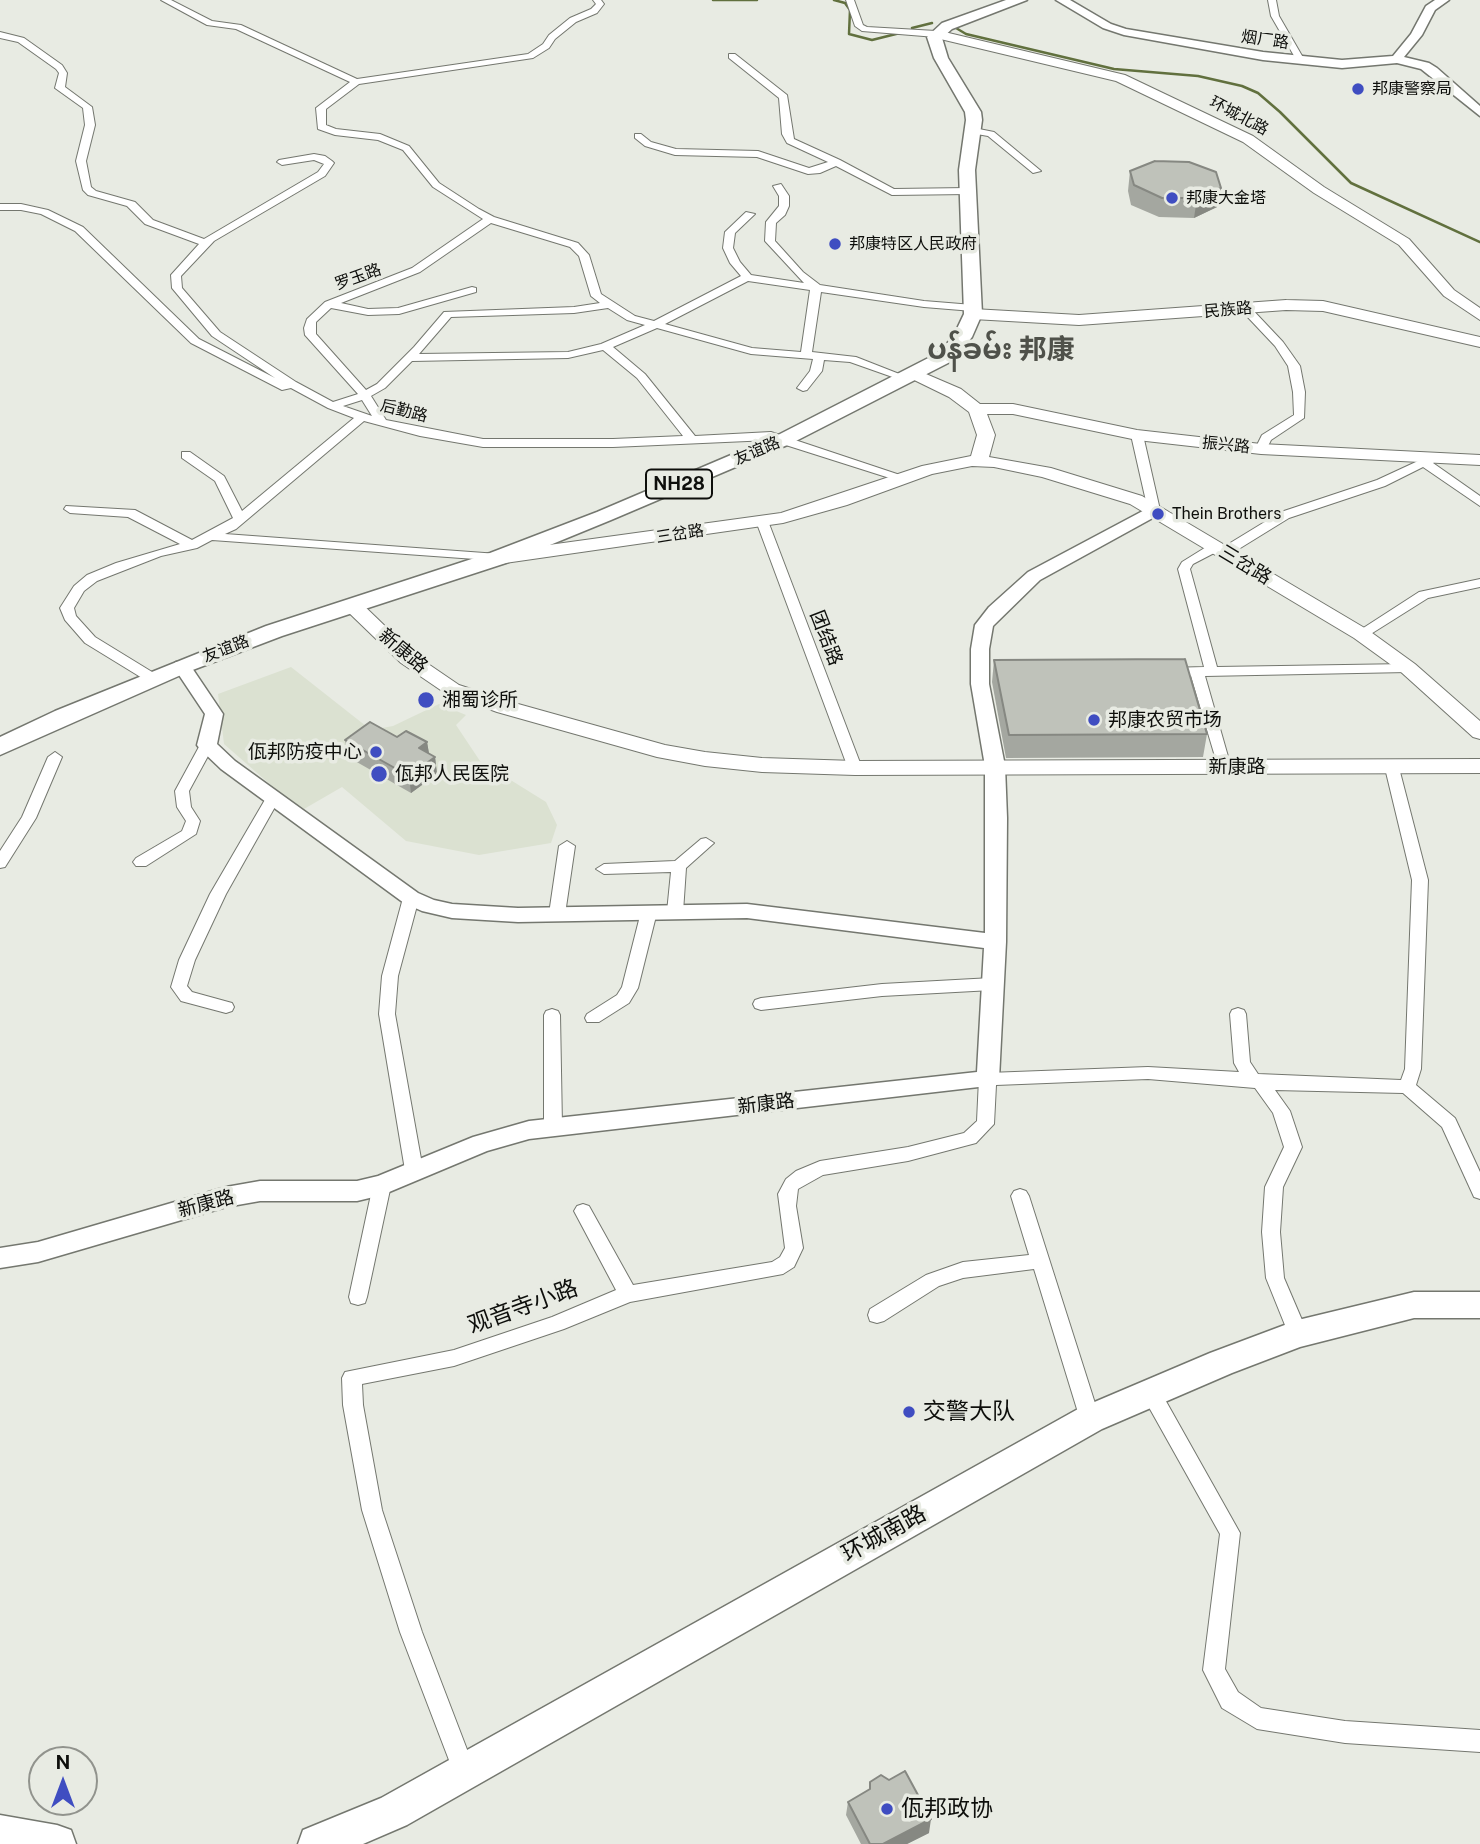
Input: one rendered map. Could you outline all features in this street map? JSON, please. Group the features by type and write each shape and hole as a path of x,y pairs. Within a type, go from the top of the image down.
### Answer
{"highway":[{"path":"936,34 963,19 1020,0"},
{"name":"友谊路","path":"0,747 182,666 352,605 498,558 785,439 906,375 940,361 955,349 973,311 967,170 974,131 973,112 941,58 936,46 936,34"}],"main road":[{"name":"环城北路","path":"936,34 1120,78 1248,139 1319,190 1404,242 1449,293 1480,314"},
{"name":"民族路","path":"973,311 1079,320 1166,316 1245,308 1323,306 1480,342"},
{"path":"906,375 955,394 976,409 983,421 986,435 979,460"},
{"name":"振兴路","path":"976,409 1013,409 1137,435 1261,449 1338,451 1428,461 1480,460"},
{"name":"三岔路","path":"498,558 762,521 806,512 929,470 979,460 1045,472 1115,492 1154,510 1361,634 1408,668 1480,732"},
{"name":"新康路","path":"352,605 408,659 452,689 504,707 664,752 762,765 855,768 1480,766"},
{"name":"环城南路","path":"317,1844 394,1812 465,1773 1090,1419 1298,1334 1414,1305 1480,1305"},
{"path":"0,1834 58,1844"}],"street":[{"path":"165,0 210,23 238,27 356,82"},
{"path":"597,0 600,4 594,11 573,20 552,37 546,46 530,56 356,82 321,108 321,127 334,132 380,137 406,148 436,185 490,219 574,245 584,255 596,296 607,305 653,326 751,351 852,359 906,375"},
{"path":"850,0 859,26 865,29 936,34"},
{"name":"烟厂路","path":"1062,0 1107,26 1124,32 1301,61 1359,63 1397,59"},
{"path":"1272,0 1276,16 1301,61"},
{"path":"1443,0 1430,8 1416,35 1397,59 1425,66 1433,71 1480,112"},
{"path":"0,35 21,40 59,67 63,73 60,88 87,107 90,125 81,161 86,188 92,193 131,204 149,222 205,243"},
{"path":"732,55 784,97 790,141 837,162 892,192 968,191"},
{"path":"974,131 991,134 1036,171"},
{"path":"638,136 648,144 675,152 758,154 808,171 817,171 837,162"},
{"path":"282,162 314,157 329,163 322,174 205,243 176,275 177,288 216,334 332,406 362,417"},
{"path":"778,186 784,196 784,206 771,222 770,241 799,274 816,287"},
{"path":"0,207 21,207 44,212 79,229 195,341 279,387 306,391"},
{"path":"748,278 735,263 728,248 730,232 750,214"},
{"name":"罗玉路","path":"382,423 365,395 311,335 311,321 329,304 416,270 490,219"},
{"path":"409,358 568,355 605,346 653,326 737,280 748,278 973,311"},
{"path":"806,355 816,287"},
{"path":"329,304 368,312 389,312 472,290"},
{"path":"332,406 365,395 380,386 448,314 453,312 575,310 607,305"},
{"path":"1245,308 1279,344 1294,366 1299,391 1300,416 1266,438 1261,449"},
{"path":"605,346 641,376 691,439"},
{"path":"803,388 816,371 820,355"},
{"name":"后勤路","path":"152,678 90,640 70,617 67,608 79,589 92,578 157,553 214,537 240,519 362,417 483,443 613,443 763,435 785,439 903,478"},
{"path":"1137,435 1154,510 1034,576 1018,588 984,625 980,649 987,676 995,766 995,942 988,1079 1148,1073 1257,1081 1407,1087 1449,1123 1480,1192"},
{"path":"186,455 220,479 240,519"},
{"path":"1224,766 1184,569 1188,562 1220,550 1285,515 1381,483 1428,461 1480,502"},
{"path":"70,509 131,513 192,545"},
{"name":"团结路","path":"762,521 855,768"},
{"path":"214,537 498,558"},
{"path":"1361,634 1424,595 1480,583"},
{"path":"141,862 188,834 193,821 184,807 182,791 207,745 214,713 182,666"},
{"path":"1156,673 1408,668"},
{"path":"207,745 228,765 273,798 411,898 429,906 452,911 557,914 780,914 995,942"},
{"path":"0,863 29,818 55,757"},
{"path":"1392,768 1420,880 1413,1069 1407,1087"},
{"path":"226,1007 187,997 178,987 187,960 218,894 273,798"},
{"path":"604,869 678,866 706,843"},
{"path":"557,914 567,846"},
{"path":"675,912 678,866"},
{"path":"411,898 390,976 387,1014 414,1170"},
{"path":"593,1018 623,999 630,988 649,912"},
{"path":"761,1004 882,990 992,984"},
{"path":"1238,1014 1242,1063 1281,1111 1293,1147 1274,1187 1271,1232 1275,1278 1298,1334"},
{"path":"552,1015 553,1126"},
{"name":"新康路","path":"0,1258 38,1252 226,1197 260,1191 357,1191 382,1185 481,1144 529,1130 988,1079"},
{"name":"观音寺小路","path":"465,1773 411,1632 372,1510 353,1405 352,1378 454,1358 557,1323 628,1294 776,1269 787,1262 794,1248 787,1206 787,1194 792,1184 820,1168 908,1154 970,1138 985,1124 988,1079"},
{"path":"358,1297 382,1185"},
{"path":"1020,1196 1090,1419"},
{"path":"583,1211 628,1294"},
{"path":"877,1315 933,1280 963,1270 1040,1261"},
{"path":"1151,1393 1230,1533 1214,1670 1230,1699 1258,1718 1345,1732 1480,1741"}],"shaded area":[{"name":"佤邦人民医院","path":"291,667 371,730 393,726 439,704 466,715 456,725 480,761 546,802 557,825 551,843 479,855 406,841 342,787 304,809 280,793 224,744 218,694"}],"building":[{"path":"1155,161 1189,162 1216,172 1221,188 1197,198 1162,198 1134,185 1130,171"},
{"name":"邦康农贸市场","path":"1185,659 1207,734 1009,735 994,660"},
{"path":"370,722 397,737 406,731 427,742 419,748 435,757 409,776 345,740"},
{"name":"佤邦政协","path":"905,1771 931,1819 883,1844 870,1844 848,1802 870,1789 870,1782 881,1775 889,1780"}],"waterway":[{"path":"713,0 757,0"},
{"path":"834,0 845,3 850,10 849,34 872,40 900,33"},
{"path":"912,28 932,23"},
{"path":"956,28 966,34 1114,69 1198,76 1242,86 1258,93 1280,112 1351,183 1480,242"}],"place":[{"name":"邦康警察局","path":"1358,89"},
{"name":"邦康大金塔","path":"1172,198"},
{"name":"邦康特区人民政府","path":"835,244"},
{"name":"Thein Brothers","path":"1158,514"},
{"name":"湘蜀诊所","path":"426,700"},
{"name":"邦康农贸市场","path":"1094,720"},
{"name":"佤邦防疫中心","path":"376,752"},
{"name":"佤邦人民医院","path":"379,774"},
{"name":"交警大队","path":"909,1412"},
{"name":"佤邦政协","path":"887,1809"}],"district":[{"name":"ပန်ခမ်း 邦康","path":"1001,350"}]}
